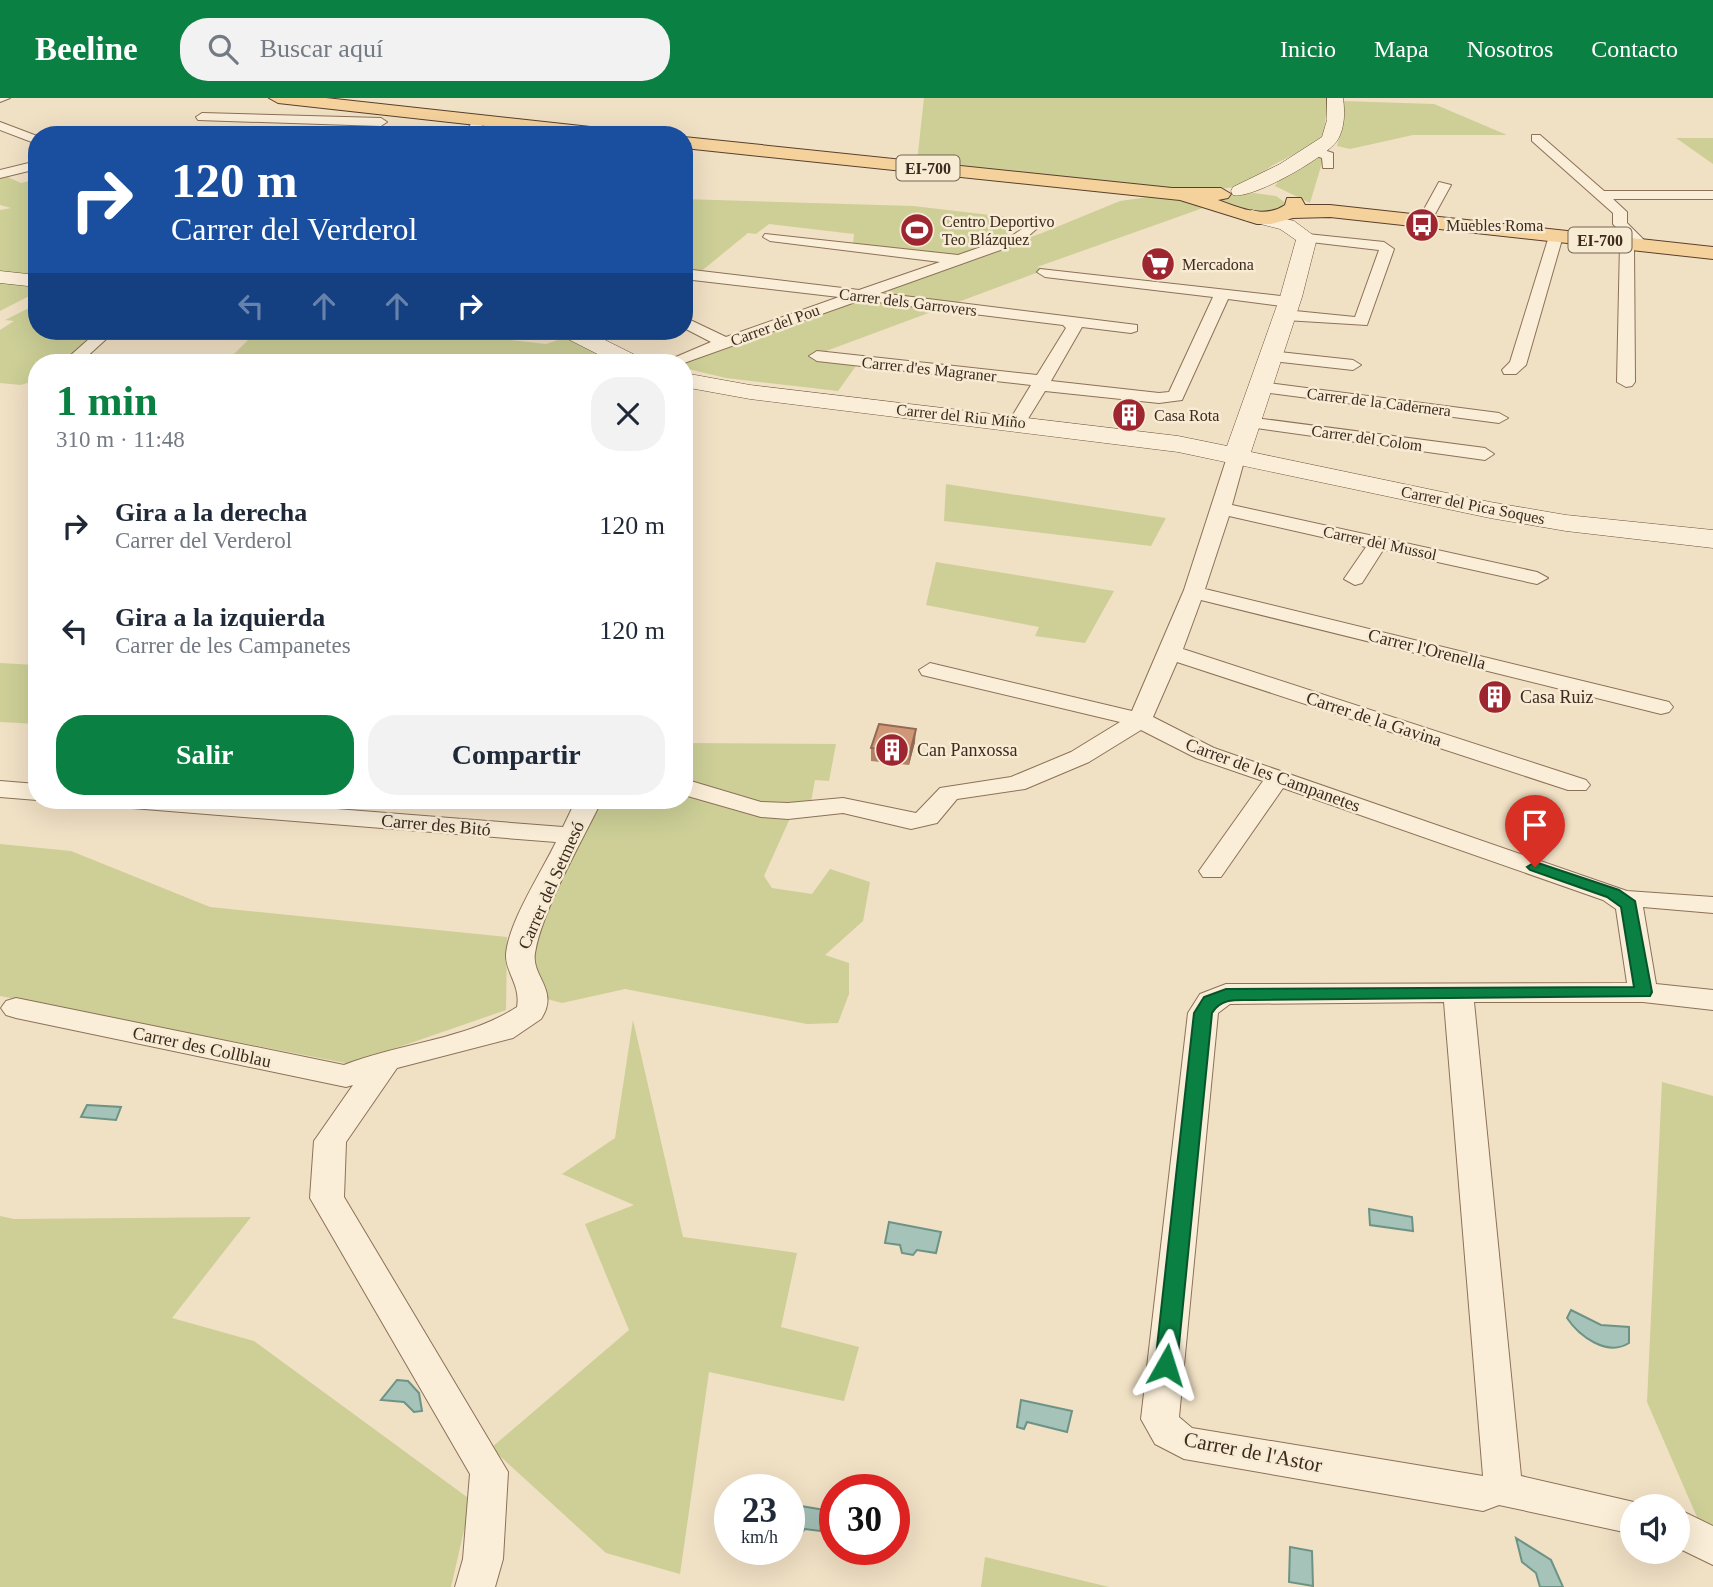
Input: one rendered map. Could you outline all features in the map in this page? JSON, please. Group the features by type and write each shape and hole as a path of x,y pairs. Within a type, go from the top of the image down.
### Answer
{"main road":[{"path":"278,98 385,116 467,126"},
{"name":"EI-700","path":"693,143 1172,194 1224,197 1713,253"},
{"name":"EI-700","path":"1224,197 1225,211 1252,216 1283,205"}],"street":[{"path":"1045,272 1222,294 1361,322 1387,249 1384,246 1307,238 1283,205 1322,158 1331,137 1336,111 1335,98"},
{"path":"202,117 325,121 385,116"},
{"path":"378,126 385,116"},
{"path":"319,126 325,121"},
{"path":"0,126 28,137"},
{"path":"1536,138 1620,212 1620,224 1634,244 1626,382"},
{"path":"0,174 28,167"},
{"path":"1424,222 1444,185"},
{"path":"1602,195 1713,195"},
{"name":"Carrer del Pou","path":"693,354 1015,240 1033,226"},
{"path":"1510,370 1518,365 1556,236"},
{"path":"770,237 961,260"},
{"path":"693,789 756,810 787,811 834,805 854,806 908,821 921,821 929,818 950,793 1016,784 1080,757 1140,720 1172,653 1222,509 1237,454 1287,309 1307,238"},
{"name":"Carrer dels Garrovers","path":"693,275 1131,328"},
{"path":"0,276 28,280"},
{"name":"Carrer d'es Magraner","path":"817,356 1159,398 1176,396 1222,294"},
{"path":"1017,423 1074,327 1069,322"},
{"path":"693,327 725,343"},
{"path":"80,354 97,340"},
{"path":"588,340 615,354"},
{"path":"1270,356 1353,365"},
{"name":"Carrer del Riu Miño","path":"693,382 750,392 1017,423 1237,454"},
{"name":"Carrer de la Cadernera","path":"1260,387 1365,391 1458,404 1499,418"},
{"name":"Carrer del Colom","path":"1248,422 1485,454"},
{"name":"Carrer del Pica Soques","path":"1237,454 1490,510 1566,523 1713,539"},
{"name":"Carrer del Mussol","path":"1222,509 1537,578"},
{"path":"1355,579 1378,543"},
{"name":"Carrer l'Orenella","path":"1193,592 1661,707"},
{"name":"Carrer de la Gavina","path":"1172,653 1577,785"},
{"name":"Carrer de les Campanetes","path":"930,670 1140,720 1205,753 1613,894 1623,900"},
{"path":"1212,872 1277,779"},
{"path":"0,789 28,791"},
{"name":"Carrer des Bitó","path":"242,809 572,836"},
{"name":"Carrer del Setmesó","path":"531,1012 534,993 520,956 531,922 585,809"},
{"path":"1623,900 1635,898 1713,905"},
{"path":"1623,900 1629,905 1643,992"},
{"path":"1497,1488 1502,1476 1458,991 1643,992 1713,1000"},
{"name":"Carrer de l'Astor","path":"1458,991 1226,995 1210,1001 1203,1013 1160,1419 1168,1433 1184,1443 1483,1493 1497,1488 1620,1514"},
{"name":"Carrer des Collblau","path":"16,1008 346,1076 386,1060 502,1031 531,1012"},
{"path":"386,1060 330,1141 327,1198 489,1472 483,1559 475,1587"},
{"path":"1690,1534 1713,1547"}],"green space":[{"path":"924,98 1328,98 1324,132 1317,143 1273,165 1243,186 1204,191 917,162"},
{"path":"1343,101 1434,104 1507,135 1413,135 1350,149 1337,146 1342,125"},
{"path":"1676,138 1713,138 1713,164"},
{"path":"1324,156 1310,203 1275,186 1297,167"},
{"path":"0,176 21,183 28,181 28,278 0,274 0,210 11,208 0,205"},
{"path":"1254,193 1276,196 1290,206 1261,214 1220,203 1225,196"},
{"path":"1149,197 1189,201 1203,208 1037,267 1047,269 810,357 858,363 838,391 726,378 693,370 693,359 1042,233 1120,201"},
{"name":"Centro Deportivo Teo Blázquez","path":"693,199 913,206 1024,219 1013,226 1004,240 957,256 853,244 854,234 769,224 756,234 748,233 699,273 693,271"},
{"path":"0,280 28,284 28,297 0,311"},
{"path":"28,308 28,340 88,340 73,354 28,354 28,383 21,385 0,383 0,330 14,321 5,320"},
{"path":"248,340 510,340 546,344 558,340 577,340 603,354 234,354"},
{"path":"946,484 1166,518 1151,546 944,521"},
{"path":"936,562 1114,591 1085,643 1035,636 1039,627 926,605"},
{"path":"0,663 28,665 28,724 0,722"},
{"path":"693,743 836,744 829,781 815,780 811,802 778,804 731,796 693,784"},
{"path":"693,796 750,812 791,816 764,876 772,888 812,894 830,869 870,882 863,921 825,955 849,963 849,994 838,1023 807,1024 625,989 562,1003 547,999 530,954 593,809 693,809"},
{"path":"0,844 71,851 210,907 507,937 506,1010 350,1064 0,996"},
{"path":"633,1020 683,1237 797,1253 781,1327 859,1347 844,1401 709,1372 680,1574 606,1553 491,1448 629,1330 585,1224 634,1205 562,1174 615,1138"},
{"path":"1662,1082 1713,1096 1713,1554 1690,1501 1690,1494 1687,1494 1647,1402"},
{"path":"0,1216 14,1219 251,1217 172,1318 254,1341 471,1500 451,1587 0,1587"},
{"path":"985,1557 1109,1587 981,1587"}],"water":[{"path":"87,1105 121,1107 116,1120 81,1117"},
{"path":"1369,1209 1412,1217 1413,1231 1370,1225"},
{"path":"889,1222 941,1232 936,1253 917,1250 913,1255 902,1253 900,1245 885,1243"},
{"path":"1571,1310 1601,1325 1629,1327 1629,1343 1612,1348 1586,1338 1567,1318"},
{"path":"397,1380 408,1381 419,1393 422,1411 414,1412 404,1402 381,1400"},
{"path":"1021,1400 1072,1411 1067,1432 1027,1422 1024,1429 1017,1427"},
{"path":"805,1507 819,1509 819,1531 805,1529"},
{"path":"1516,1538 1551,1560 1563,1587 1540,1587 1536,1573 1522,1562"},
{"path":"1290,1547 1312,1551 1313,1586 1289,1582"}],"building":[{"path":"879,724 916,729 910,752 871,748"}],"place":[{"name":"Muebles Roma","path":"1422,225"},
{"name":"Centro Deportivo Teo Blázquez","path":"917,230"},
{"name":"Mercadona","path":"1158,264"},
{"name":"Casa Rota","path":"1129,415"},
{"name":"Casa Ruiz","path":"1495,697"},
{"name":"Can Panxossa","path":"892,750"}],"route":[{"path":"1166,1365 1203,1013 1210,1001 1226,995 1252,994 1643,992 1629,905 1613,894 1535,867"}]}
